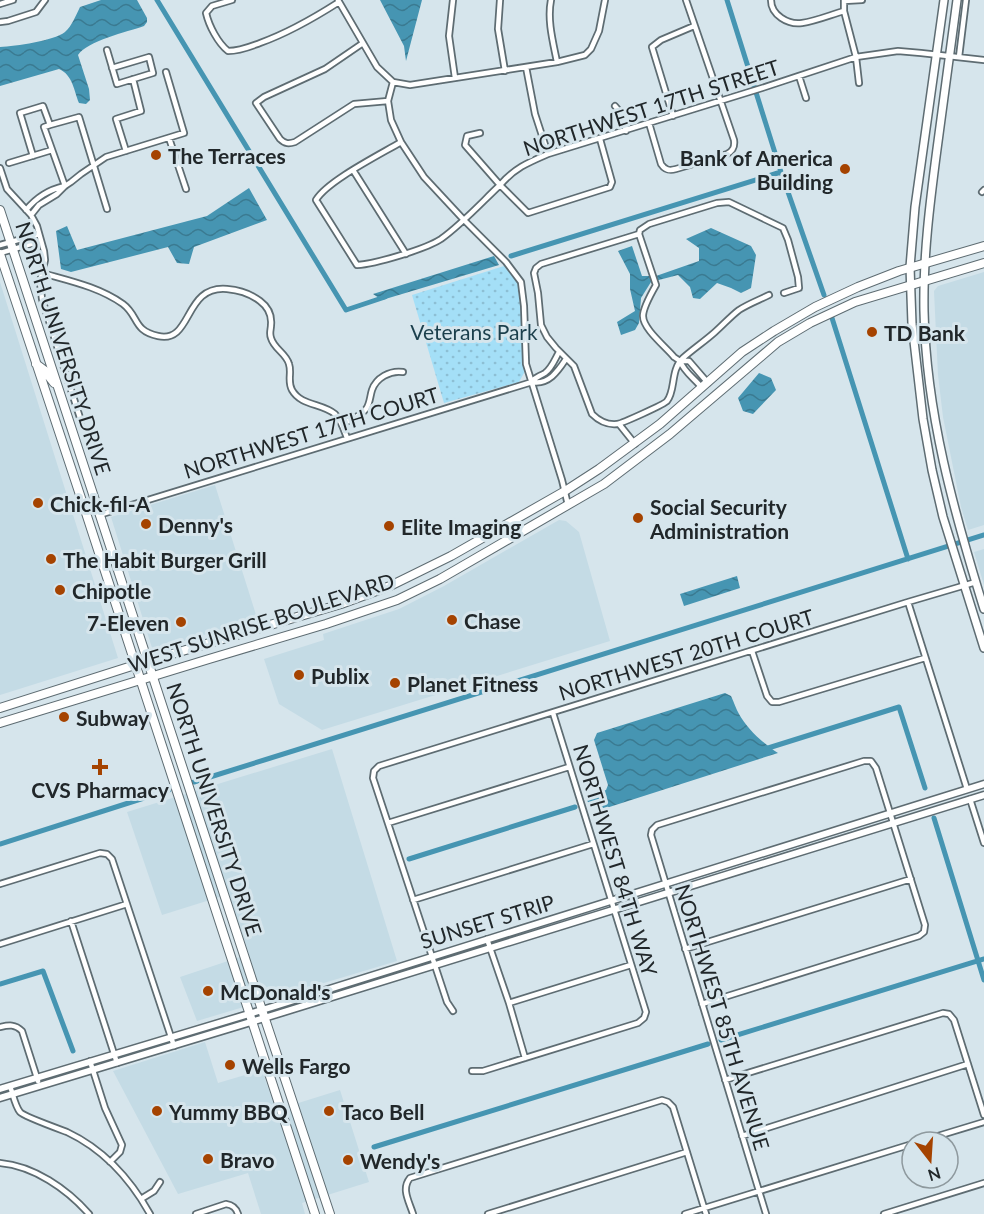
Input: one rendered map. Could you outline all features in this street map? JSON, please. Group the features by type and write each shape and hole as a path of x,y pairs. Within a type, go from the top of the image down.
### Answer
{"main road":[{"path":"944,0 915,207 910,267 913,334 923,419 932,470 948,533 984,648"},
{"path":"957,0 931,198 924,314 927,361 942,456 953,505 984,609"},
{"name":"NORTH UNIVERSITY DRIVE","path":"0,210 330,1214"},
{"name":"WEST SUNRISE BOULEVARD","path":"0,708 366,596 390,586 444,560 599,469 635,444 742,352 774,331 839,295 910,267 984,246"},
{"name":"NORTH UNIVERSITY DRIVE","path":"0,254 315,1214"},
{"name":"WEST SUNRISE BOULEVARD","path":"0,723 372,610 397,600 451,572 604,484 670,434 778,342 815,320 845,306 984,262"},
{"path":"36,364 44,370 57,387"},
{"path":"84,507 99,515"},
{"path":"88,520 95,522 106,533"},
{"path":"296,1156 312,1161"}],"street":[{"path":"0,4 14,0"},
{"path":"0,22 36,12 45,0"},
{"path":"232,0 212,6 206,13 223,47 228,51 238,51 278,37 314,18 339,1 377,67 393,82 410,85 556,62 585,55 591,49 599,31 604,0"},
{"path":"453,0 449,36 455,78"},
{"path":"500,0 498,29 505,70"},
{"path":"551,0 549,10 551,36 556,62"},
{"path":"649,123 662,165 667,170 727,154 733,150 734,140 686,0"},
{"path":"771,0 770,4 776,14 784,20 800,24 844,11"},
{"path":"859,83 856,57 844,11 844,0 862,0"},
{"path":"959,57 966,0"},
{"path":"673,116 652,47 661,40 694,26"},
{"path":"363,43 325,69 264,97 256,103 280,139 287,144 295,142 354,104 388,101"},
{"path":"107,50 112,68 117,84 153,73 149,57 112,68"},
{"name":"NORTHWEST 17TH STREET","path":"353,170 320,193 316,200 357,265 366,265 406,254 440,240 508,176 524,164 548,154 856,57 898,51 984,60"},
{"path":"526,67 535,114 548,154"},
{"path":"31,215 39,205 106,157 184,133 166,72"},
{"path":"799,76 807,98"},
{"path":"126,151 116,119 141,111 133,79"},
{"path":"393,82 388,101 391,120 424,177 506,262 521,282 526,364 568,505"},
{"path":"33,156 20,113 44,106 50,125"},
{"path":"615,106 621,113 626,131"},
{"path":"65,186 44,127 79,117 107,209"},
{"path":"480,133 467,136 465,145 528,213 610,187 612,182 600,139"},
{"path":"169,138 186,189"},
{"path":"402,142 353,170 406,254"},
{"path":"9,163 52,150"},
{"path":"0,168 7,189 31,215 39,234 45,260 40,282 42,299 81,421"},
{"path":"26,210 45,193 65,186"},
{"path":"705,386 683,368 680,361 645,324 644,311 656,285 639,234 640,230 649,224 717,202 729,202 783,228 798,277 799,288 784,293"},
{"path":"0,254 11,246 39,234"},
{"path":"639,234 541,264 534,273 541,325 547,338 574,366 592,414 597,420 619,424 662,406 671,395 673,377 680,361 738,310 769,295"},
{"path":"0,245 11,246 41,241"},
{"path":"42,273 104,292 128,308 141,329 162,337 169,336 183,326 201,295 212,290 232,289 254,297 269,311 270,338 286,357 290,366 290,385 295,395 332,412 342,424 347,438"},
{"path":"532,382 546,373 559,352"},
{"name":"NORTHWEST 17TH COURT","path":"99,515 532,382 537,383 553,377 566,359"},
{"path":"680,361 689,361 705,386"},
{"path":"342,424 364,411 369,404 373,388 379,380 391,373 402,372"},
{"path":"619,424 635,444"},
{"path":"444,560 451,572"},
{"name":"NORTHWEST 20TH COURT","path":"388,824 373,778 374,771 380,766 976,582"},
{"path":"908,602 967,789"},
{"path":"752,651 767,696 772,702 779,702 925,658"},
{"name":"NORTHWEST 84TH WAY","path":"525,1058 638,1023 644,1018 646,1012 553,713"},
{"name":"NORTHWEST 85TH AVENUE","path":"766,1214 665,884 651,835 652,830 657,825 864,760 871,761 876,768 891,814"},
{"path":"453,1011 447,1002 388,824 569,767"},
{"name":"SUNSET STRIP","path":"0,1098 252,1022 263,1014 432,956 984,784"},
{"name":"SUNSET STRIP","path":"0,1089 249,1013 263,1014 435,966 984,795"},
{"path":"970,799 984,843"},
{"path":"702,1004 919,936 924,932 925,926 891,814"},
{"path":"413,900 593,844"},
{"path":"0,884 100,853 107,854 112,859 174,1046"},
{"path":"685,949 910,879"},
{"path":"0,944 127,904"},
{"path":"71,921 117,1063"},
{"path":"472,1071 483,1071 525,1058 487,939"},
{"path":"509,1003 631,965"},
{"path":"725,1080 943,1013 949,1014 954,1020 984,1115"},
{"path":"0,1027 16,1026 22,1030 40,1086"},
{"path":"90,1062 105,1108 122,1145 120,1152 110,1162"},
{"path":"742,1136 968,1064"},
{"path":"10,1086 19,1111 24,1116 70,1133 91,1146 129,1183 150,1214"},
{"path":"413,1214 405,1188 410,1178 662,1100 673,1107 705,1211"},
{"path":"958,1130 984,1122"},
{"path":"685,1214 705,1211 759,1191 900,1148"},
{"path":"488,1214 687,1152"},
{"path":"0,1163 21,1167 42,1176 67,1192 89,1214"},
{"path":"141,1199 154,1191 160,1182"},
{"path":"884,1214 984,1183"},
{"path":"196,1214 226,1204 236,1209 238,1214"}],"shaded area":[{"path":"984,272 984,525 968,530 961,507 943,417 938,375 934,291 938,286"},
{"path":"0,282 118,658 0,695"},
{"path":"215,485 257,618 153,651 111,517"},
{"path":"559,520 566,521 579,532 610,641 322,730 279,704 264,659 324,640 323,634 399,609"},
{"path":"984,549 984,585 974,552"},
{"path":"332,749 397,961 197,1021 180,977 249,954 229,894 162,915 127,812"},
{"path":"205,1042 218,1083 262,1070 276,1110 340,1090 369,1182 302,1203 305,1214 261,1214 248,1173 178,1194 113,1071"}],"green space":[{"name":"Veterans Park","path":"504,266 518,282 524,373 519,382 444,403 412,295"}],"water":[{"path":"101,0 137,0 147,22 144,26 98,41 78,55 89,89 90,100 86,104 79,103 70,79 59,69 0,86 0,47 15,46 59,35 70,27 80,7"},
{"path":"380,0 422,0 406,61 404,46"},
{"path":"249,188 267,220 194,247 189,264 177,263 168,247 71,272 61,269 56,231 67,226 77,250 207,216"},
{"path":"711,228 751,246 756,255 751,288 741,293 717,283 700,299 693,298 690,287 678,275 651,282 641,298 639,323 635,330 621,335 617,322 635,311 630,289 630,274 618,251 632,246 642,276 656,276 699,261 699,248 686,239"},
{"path":"494,256 499,265 382,300 373,294"},
{"path":"759,373 771,378 776,390 753,414 743,411 738,398"},
{"path":"737,576 740,588 684,606 680,594"},
{"path":"725,693 731,696 742,720 751,731 778,753 600,810 590,805 587,799 590,795 606,790 608,785 594,740 597,733"}],"waterway":[{"path":"157,0 346,310 385,297"},
{"path":"727,0 781,172 824,295"},
{"path":"511,256 781,172"},
{"path":"832,318 908,559"},
{"path":"194,782 984,535"},
{"path":"765,749 899,707 925,788"},
{"path":"0,844 169,790"},
{"path":"409,859 575,807"},
{"path":"934,818 984,980"},
{"path":"721,1040 984,959"},
{"path":"0,984 43,971 73,1051"},
{"path":"374,1147 708,1044"}],"place":[{"name":"The Terraces","path":"156,155"},
{"name":"Bank of America Building","path":"845,169"},
{"name":"TD Bank","path":"872,332"},
{"name":"Chick-fil-A","path":"38,503"},
{"name":"Social Security Administration","path":"638,518"},
{"name":"Denny's","path":"146,524"},
{"name":"Elite Imaging","path":"389,526"},
{"name":"The Habit Burger Grill","path":"51,559"},
{"name":"Chipotle","path":"60,590"},
{"name":"Chase","path":"452,620"},
{"name":"7-Eleven","path":"181,622"},
{"name":"Publix","path":"299,675"},
{"name":"Planet Fitness","path":"395,683"},
{"name":"Subway","path":"64,717"},
{"name":"CVS Pharmacy","path":"100,767"},
{"name":"McDonald's","path":"208,991"},
{"name":"Wells Fargo","path":"230,1065"},
{"name":"Yummy BBQ","path":"157,1111"},
{"name":"Taco Bell","path":"329,1111"},
{"name":"Bravo","path":"208,1159"},
{"name":"Wendy's","path":"348,1160"}]}
